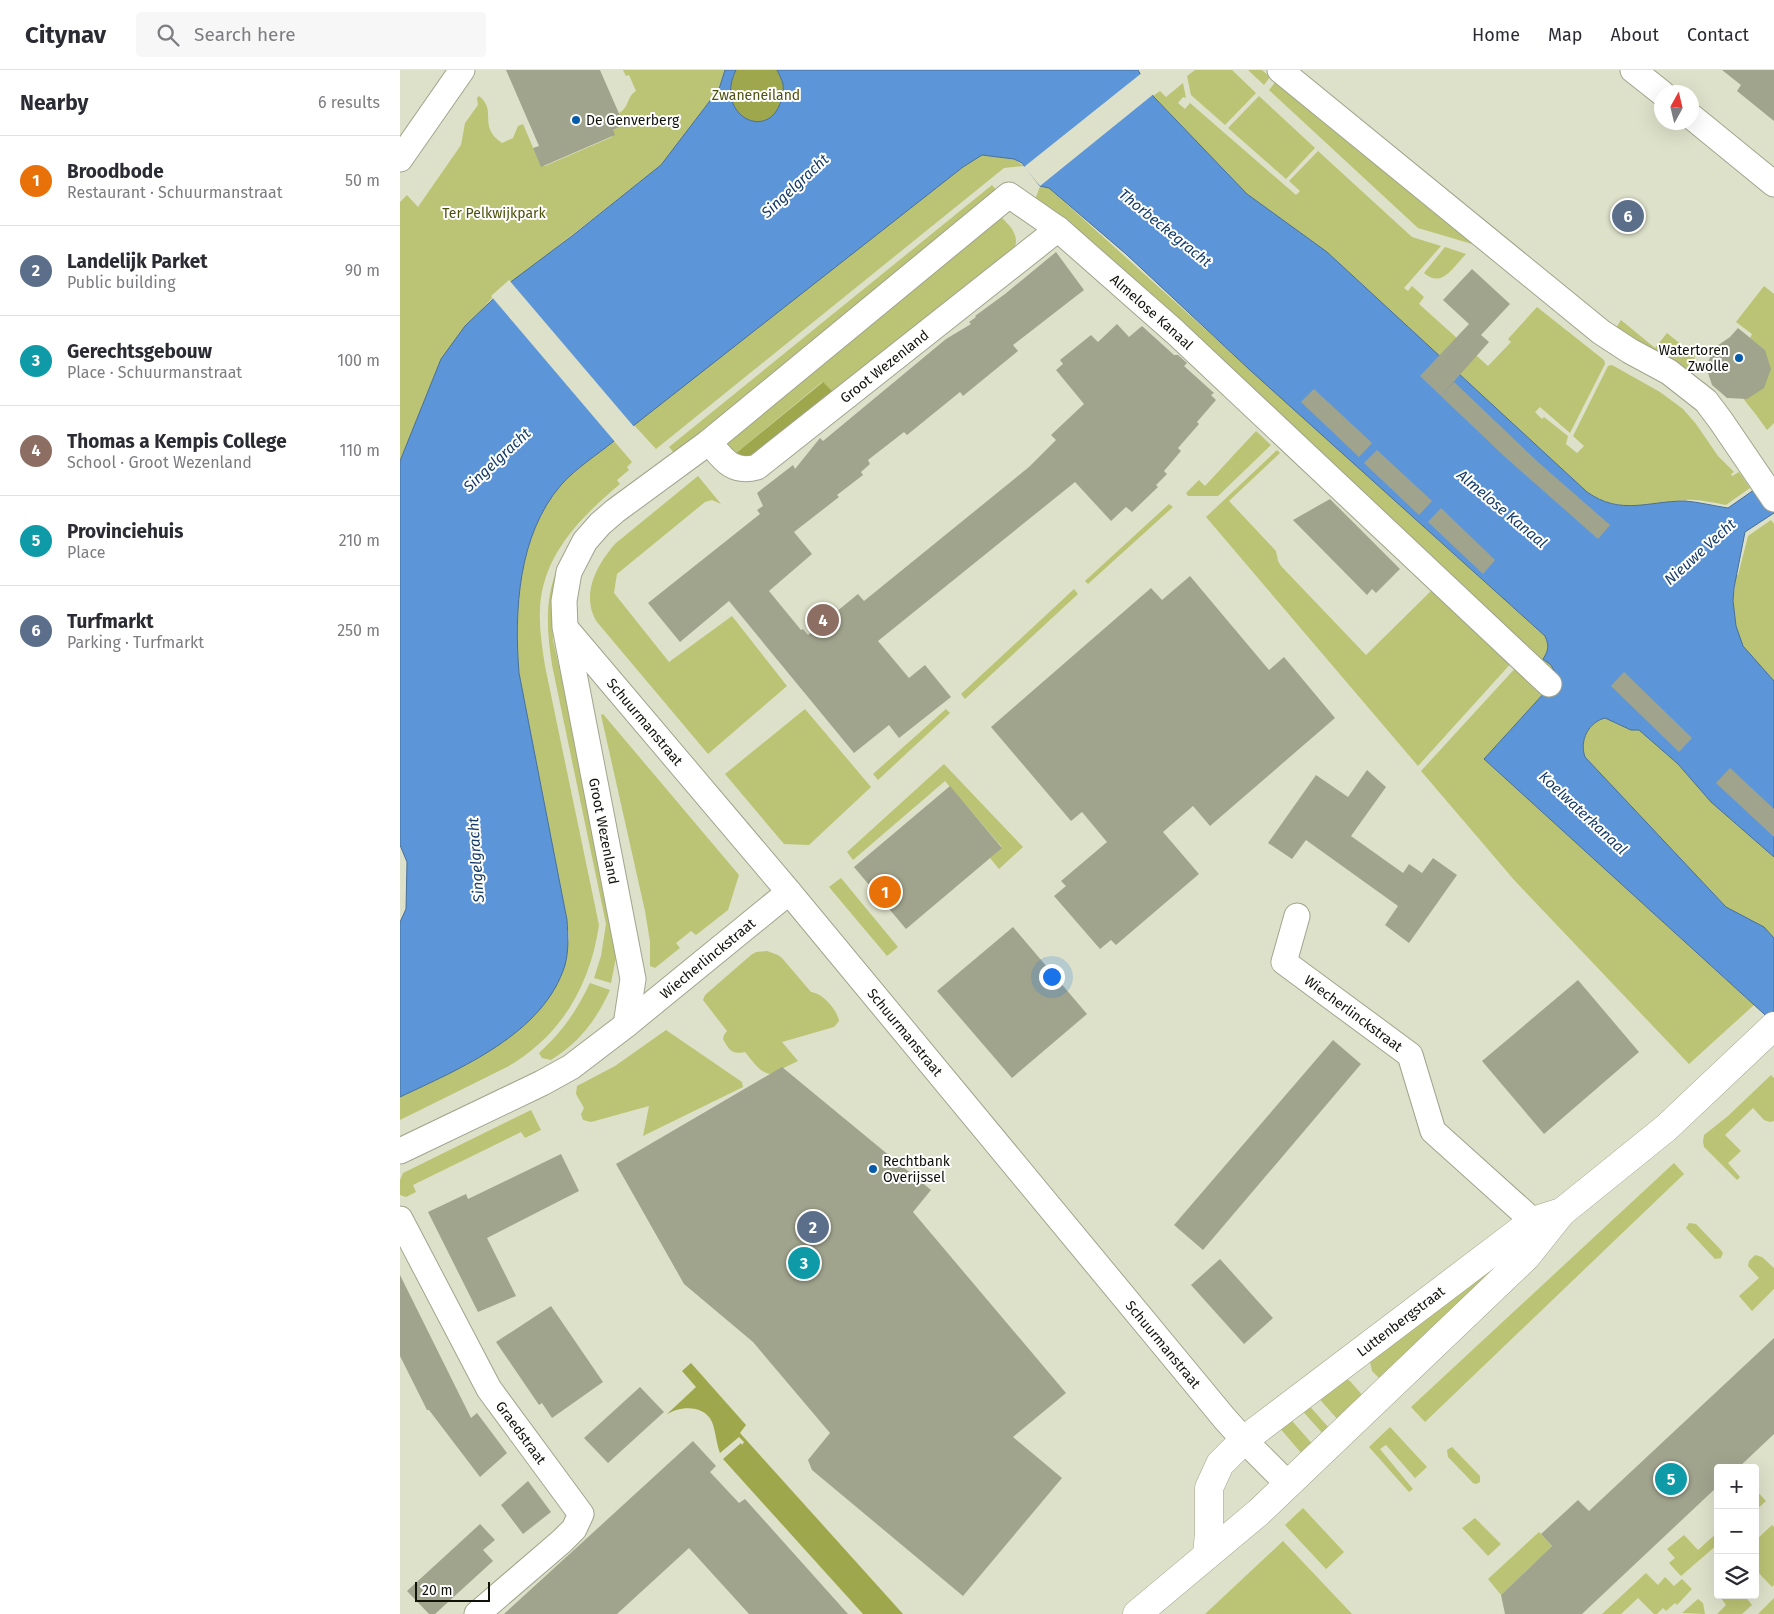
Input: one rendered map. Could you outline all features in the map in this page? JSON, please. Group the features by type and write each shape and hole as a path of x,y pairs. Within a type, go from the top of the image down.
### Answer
{"main road":[{"name":"Luttenbergstraat","path":"1137,1614 1258,1512 1526,1257 1562,1212 1666,1128 1768,1031"},
{"name":"Luttenbergstraat","path":"1207,1555 1210,1532 1208,1488 1220,1464 1244,1440 1533,1221 1562,1212"}],"street":[{"path":"400,159 462,70"},
{"path":"1280,70 1601,332 1630,351 1669,372 1706,401 1774,499"},
{"path":"1634,70 1654,86"},
{"path":"1699,123 1774,184"},
{"name":"Almelose Kanaal","path":"1009,195 1058,229 1175,332 1549,684"},
{"name":"Groot Wezenland","path":"626,1025 633,980 565,627 564,601 569,572 586,541 615,511 709,442 1009,195"},
{"name":"Groot Wezenland","path":"709,442 730,466 749,469 757,467 1058,229"},
{"name":"Schuurmanstraat","path":"565,627 789,892 1244,1440"},
{"name":"Wiecherlinckstraat","path":"626,1025 789,892"},
{"name":"Wiecherlinckstraat","path":"1297,916 1284,962 1410,1055 1433,1131 1533,1221"},
{"path":"400,1151 542,1083 571,1067 626,1025"},
{"name":"Graedstraat","path":"400,1219 489,1390 581,1514 574,1529 562,1541 477,1614"},
{"path":"1244,1440 1288,1484"}],"green space":[{"name":"Ter Pelkwijkpark","path":"623,70 725,70 719,89 661,165 492,298 441,359 400,461 400,202 407,195 418,207 461,145 465,123 478,105 477,98 479,96 487,107 489,125 495,137 502,143 513,138 518,126 523,124 540,164 545,166 612,137 613,130 621,126 623,122 619,113 625,108 636,91 629,75 626,76"},
{"name":"Zwaneneiland","path":"736,70 777,70 783,84 783,92 780,104 773,115 764,121 754,122 744,118 736,110 731,99 731,86"},
{"path":"1195,70 1232,70 1256,93 1225,125 1191,95 1187,76"},
{"path":"1248,70 1262,70 1270,77 1264,85"},
{"path":"1276,81 1473,242 1472,244 1418,228 1269,90"},
{"path":"1183,83 1186,98 1183,97 1178,103 1185,109 1190,103 1296,195 1300,191 1289,181 1318,151 1412,237 1441,246 1404,288 1408,291 1412,286 1424,297 1419,304 1488,366 1511,342 1508,339 1537,307 1604,360 1605,364 1570,433 1540,407 1535,412 1542,419 1544,417 1568,436 1566,444 1577,453 1584,446 1573,436 1608,366 1612,365 1660,392 1683,409 1718,456 1734,472 1731,474 1732,476 1739,472 1750,488 1726,505 1691,500 1636,506 1623,505 1599,499 1587,492 1327,252 1247,194 1153,96 1160,91 1166,97"},
{"path":"1259,96 1315,148 1286,179 1228,128"},
{"path":"982,155 1014,159 1024,166 1004,168 656,449 634,425 963,167"},
{"path":"992,185 997,191 944,237 674,453 669,447"},
{"path":"1040,186 1049,188 1545,636 1548,648 1543,659 1551,665 1556,674 1035,200"},
{"path":"998,214 1015,234 1016,244 1014,249 836,395 822,382 735,454 721,445"},
{"path":"1445,247 1466,254 1447,274 1436,279 1430,277 1424,273"},
{"path":"1764,286 1774,294 1774,423 1767,430 1738,392 1765,350 1750,338 1752,334 1736,322"},
{"path":"1621,320 1655,348 1667,333 1693,354 1695,353 1693,374 1616,328"},
{"path":"823,382 836,395 750,460 735,454"},
{"path":"1256,431 1271,445 1218,496 1188,496 1186,493 1199,480 1205,486"},
{"path":"614,441 632,462 627,467 629,470 617,480 620,484 578,523 556,554 548,570 540,608 540,630 545,666 599,925 595,947 580,989 570,1007 543,1040 507,1067 400,1120 400,1097 494,1048 537,1012 567,950 569,937 567,920 519,673 517,624 519,599 527,550 547,505 567,479"},
{"path":"1277,450 1280,453 1229,501 1276,551 1281,566 1366,655 1435,587 1514,660 1418,766 1206,517"},
{"path":"698,476 721,504 712,500 705,502 617,574 614,593 669,662 732,616 787,686 708,754 597,622 592,612 590,601 593,580 609,551 616,543"},
{"path":"1169,504 1173,507 1088,584 1085,581"},
{"path":"1771,520 1774,524 1774,681 1743,646 1736,626 1733,601 1736,575 1738,575 1748,536"},
{"path":"558,567 551,599 553,640 616,917 617,952 611,983 594,978 601,956 606,924 550,652 548,616 550,591"},
{"path":"1074,589 1078,594 965,699 961,694"},
{"path":"1519,664 1546,691 1484,759 1754,1005 1689,1064 1515,881 1421,771"},
{"path":"805,709 871,787 809,845 784,844 725,774"},
{"path":"946,709 950,713 878,780 873,774"},
{"path":"603,714 739,875 728,910 696,935 691,931 676,943 680,948 655,968 650,966 650,942 645,911 601,715"},
{"path":"1605,718 1631,730 1639,730 1678,764 1711,802 1774,857 1774,938 1764,927 1726,907 1585,757 1583,751 1584,738 1594,723"},
{"path":"944,764 1023,847 999,869 990,858 1002,847 945,781 853,860 847,852"},
{"path":"841,878 898,947 887,956 829,887"},
{"path":"767,951 782,958 811,992 820,995 828,1002 838,1016 839,1021 834,1027 782,1042 798,1061 771,1074 763,1072 745,1052 737,1053 729,1049 723,1039 727,1031 703,1000 705,995 751,955 756,952"},
{"path":"590,983 610,990 593,1021 579,1038 561,1053 551,1060 542,1058 539,1053 568,1021"},
{"path":"666,1030 742,1082 743,1087 643,1136 649,1106 591,1122 583,1120 581,1114 584,1108 576,1094 577,1086 615,1066"},
{"path":"1771,1075 1774,1078 1774,1121 1764,1120 1753,1108 1725,1135 1741,1151 1728,1163 1740,1177 1737,1180 1704,1147 1704,1135 1728,1116"},
{"path":"531,1110 541,1130 525,1138 521,1132 413,1185 416,1192 406,1197 400,1195 400,1180 403,1173"},
{"path":"1674,1163 1684,1174 1425,1422 1411,1407"},
{"path":"1689,1223 1696,1224 1721,1250 1723,1253 1721,1258 1715,1259 1686,1228"},
{"path":"1527,1248 1380,1379 1372,1371 1370,1362 1484,1268"},
{"path":"1755,1255 1762,1257 1774,1268 1774,1289 1752,1311 1739,1296 1759,1278 1748,1266 1749,1261"},
{"path":"691,1363 746,1425 740,1433 903,1614 863,1614 723,1459 741,1443 742,1445 744,1442 739,1437 720,1453 712,1422 703,1412 691,1408 678,1410 666,1415 696,1387 682,1371"},
{"path":"1345,1378 1363,1396 1339,1421 1315,1394"},
{"path":"1305,1401 1330,1429 1325,1436 1297,1405"},
{"path":"1286,1414 1314,1446 1302,1454 1278,1426"},
{"path":"1390,1427 1427,1467 1415,1478 1386,1445 1380,1449 1413,1489 1409,1492 1369,1447"},
{"path":"1452,1447 1480,1476 1480,1482 1473,1483 1448,1457 1447,1450"},
{"path":"1759,1493 1766,1501 1759,1507"},
{"path":"1303,1508 1344,1552 1326,1569 1285,1525"},
{"path":"1475,1518 1501,1544 1488,1556 1462,1528"},
{"path":"1772,1525 1774,1527 1774,1585 1772,1587 1759,1573 1759,1537"},
{"path":"1539,1532 1552,1546 1501,1595 1488,1579"},
{"path":"1684,1535 1698,1550 1714,1536 1714,1547 1681,1576 1669,1563 1675,1558 1667,1549"},
{"path":"1283,1541 1352,1614 1205,1614"},
{"path":"1646,1573 1658,1585 1665,1577 1674,1586 1682,1579 1692,1589 1677,1605 1675,1603 1666,1611 1663,1608 1657,1614 1654,1614 1638,1598 1621,1614 1602,1614"},
{"path":"1774,1598 1774,1614 1758,1614"},
{"path":"1698,1599 1703,1603 1705,1614 1682,1613"},
{"path":"1722,1599 1747,1599 1752,1605 1742,1614 1717,1614 1726,1605"}],"water":[{"path":"725,70 736,70 731,85 731,99 736,110 744,117 754,121 764,121 773,115 780,104 783,94 782,81 777,70 1138,70 1153,96 1247,194 1327,252 1587,492 1611,504 1635,506 1685,501 1728,508 1774,476 1774,513 1745,532 1733,601 1736,626 1743,646 1774,681 1774,857 1711,802 1678,764 1639,730 1631,730 1605,718 1599,720 1594,723 1584,738 1583,751 1585,757 1726,907 1764,927 1774,938 1774,1023 1484,759 1546,691 1556,674 1551,665 1543,659 1548,648 1545,636 1251,371 1126,254 1049,188 1040,186 1022,163 1014,159 982,155 963,167 580,467 561,485 547,505 527,550 522,574 517,624 519,673 567,920 568,948 565,965 554,989 539,1011 519,1030 473,1061 400,1097 400,922 406,909 407,862 400,845 400,461 441,359 465,326 512,281 661,165 719,89"}],"pier":[{"path":"1143,72 1155,93 1040,186 1024,167"},
{"path":"509,280 635,428 616,443 491,296"}],"building":[{"name":"De Genverberg","path":"506,70 600,70 624,125 613,130 615,135 541,167 533,148 539,146"},
{"path":"1722,70 1774,70 1774,121 1737,91 1741,85"},
{"path":"1056,252 1084,290 1013,345 1018,351 963,396 960,392 907,435 904,432 868,460 870,464 861,472 863,475 837,495 839,497 794,532 812,554 769,591 801,630 803,629 808,635 858,594 864,601 1029,467 1056,440 1051,435 1084,404 1056,370 1063,364 1060,360 1091,335 1098,342 1117,324 1129,337 1142,326 1174,355 1178,355 1187,363 1184,366 1214,393 1211,395 1216,400 1197,422 1199,424 1178,448 1181,451 1164,471 1167,474 1156,485 1158,487 1132,512 1126,507 1111,521 1075,482 878,641 909,678 925,665 951,697 899,738 889,725 854,753 729,601 680,642 648,603 760,514 757,510 763,506 757,493 793,465 795,469 820,438 823,441 946,339 971,324 969,322 975,316"},
{"path":"1472,269 1510,304 1481,335 1489,342 1441,396 1420,376 1469,324 1443,300"},
{"name":"Watertoren Zwolle","path":"1738,328 1765,350 1771,369 1764,388 1747,399 1727,398 1712,385 1706,367 1714,348 1730,337"},
{"path":"1454,382 1539,463 1610,525 1598,539 1504,456 1441,396"},
{"path":"1314,389 1372,443 1359,457 1301,402"},
{"path":"1377,450 1432,501 1419,515 1364,463"},
{"path":"1330,499 1400,569 1376,593 1372,589 1367,595 1293,520"},
{"path":"1441,508 1495,560 1483,574 1428,522"},
{"path":"1190,576 1269,670 1284,657 1335,718 1210,826 1193,806 1163,832 1199,874 1116,945 1111,940 1100,949 1054,896 1066,886 1061,881 1107,842 1082,812 1071,821 991,727 1151,588 1162,600"},
{"path":"1624,672 1692,738 1679,752 1611,686"},
{"path":"1730,768 1774,809 1774,837 1716,783"},
{"path":"1367,770 1386,787 1351,836 1403,873 1409,864 1422,873 1433,858 1457,875 1409,943 1385,925 1398,906 1306,840 1292,859 1268,843 1316,775 1348,797"},
{"path":"950,786 1002,848 906,929 854,867"},
{"path":"1013,927 1087,1014 1012,1078 937,991"},
{"path":"1578,980 1639,1052 1544,1134 1482,1061"},
{"path":"1333,1040 1361,1064 1203,1250 1174,1225"},
{"path":"782,1067 931,1190 913,1212 1066,1393 1013,1437 1062,1478 963,1596 812,1470 808,1460 830,1433 753,1342 684,1284 616,1164"},
{"path":"561,1154 579,1191 487,1238 516,1296 478,1312 428,1212 466,1194 468,1199"},
{"path":"1220,1259 1273,1318 1244,1344 1191,1285"},
{"path":"400,1275 471,1418 477,1413 507,1453 480,1477 429,1410 427,1410 400,1356"},
{"path":"551,1306 603,1382 552,1418 542,1403 539,1405 496,1342"},
{"path":"1774,1338 1774,1434 1742,1464 1714,1464 1714,1490 1582,1614 1505,1614 1501,1595 1552,1546 1541,1534 1578,1500 1589,1511"},
{"path":"640,1387 664,1412 608,1463 584,1438"},
{"path":"693,1441 716,1466 710,1472 739,1503 745,1499 848,1614 749,1614 689,1548 617,1614 504,1614"},
{"path":"528,1481 551,1512 523,1534 501,1505"},
{"path":"480,1524 495,1540 483,1550 493,1561 435,1614 429,1614 407,1591"}],"place":[{"name":"De Genverberg","path":"576,120"},
{"name":"Turfmarkt","path":"1628,216"},
{"name":"Watertoren Zwolle","path":"1739,358"},
{"name":"Thomas a Kempis College","path":"823,620"},
{"name":"Broodbode","path":"885,892"},
{"name":"Rechtbank Overijssel","path":"873,1169"},
{"name":"Landelijk Parket","path":"813,1227"},
{"name":"Gerechtsgebouw","path":"804,1263"},
{"name":"Provinciehuis","path":"1671,1479"}],"water label":[{"name":"Singelgracht","path":"795,186"},
{"name":"Thorbeckegracht","path":"1165,228"},
{"name":"Singelgracht","path":"497,460"},
{"name":"Nieuwe Vecht","path":"1700,552"},
{"name":"Koelwaterkanaal","path":"1583,813"},
{"name":"Singelgracht","path":"476,860"}]}
